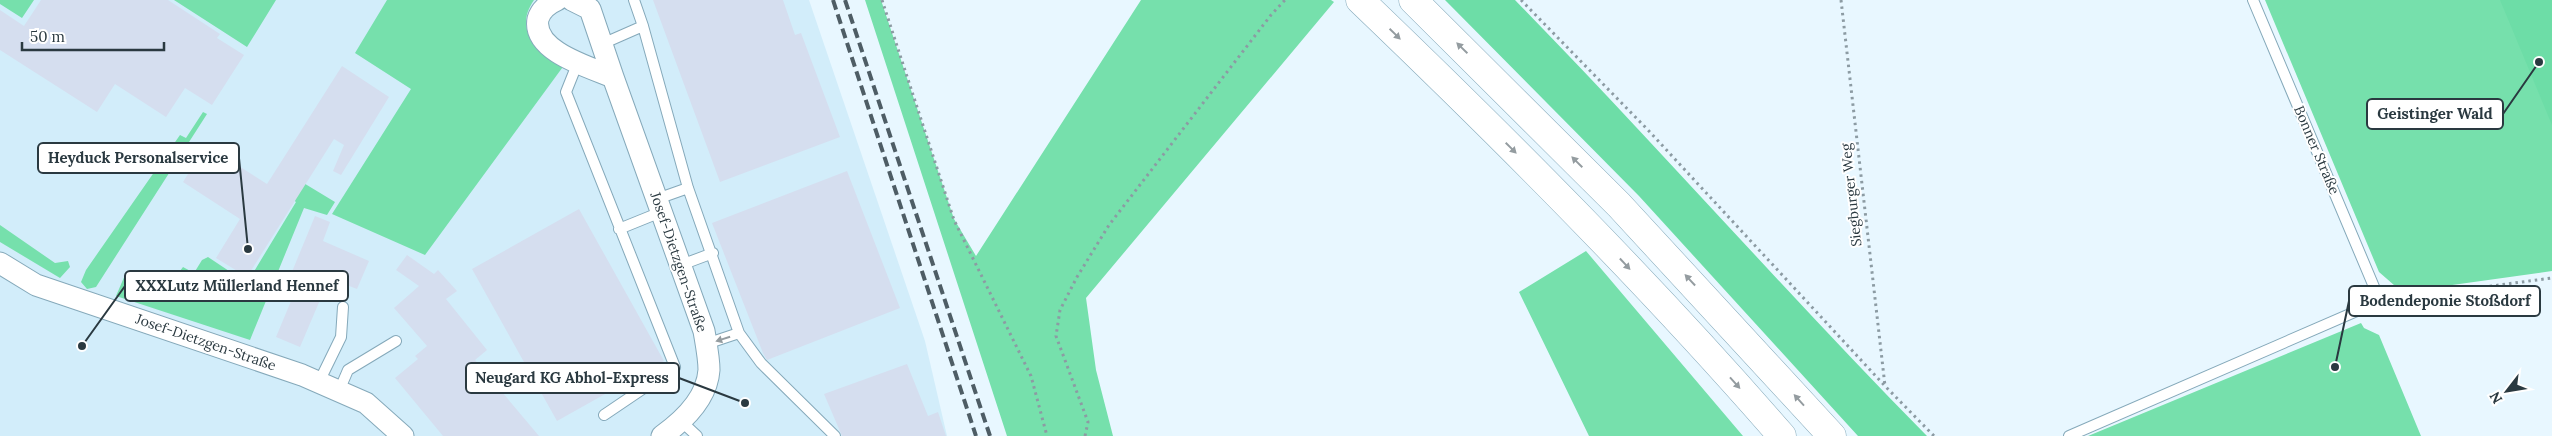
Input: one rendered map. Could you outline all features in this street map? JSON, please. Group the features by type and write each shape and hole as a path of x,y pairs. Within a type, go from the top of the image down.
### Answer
{"highway":[{"path":"1360,0 1459,95 1596,234 1710,355 1782,436"},
{"path":"1413,0 1620,205 1832,436"}],"street":[{"path":"557,0 547,5 539,14 537,26 549,48 613,78"},
{"name":"Josef-Dietzgen-Straße","path":"572,0 590,9 704,331 709,372 690,429 662,436"},
{"name":"Josef-Dietzgen-Straße","path":"0,263 36,285 319,382 366,403 403,436"}],"lane":[{"path":"634,0 644,26 688,188 713,253 740,333 761,363 835,436"},
{"name":"Bonner Straße","path":"2253,0 2380,301"},
{"path":"602,44 644,26"},
{"path":"578,62 566,92 675,367 604,415"},
{"path":"619,229 688,188"},
{"path":"680,265 713,253"},
{"path":"2069,436 2380,301"},
{"path":"319,382 341,337 343,308"},
{"path":"706,344 740,333"},
{"path":"339,391 348,370 396,341"}],"path":[{"path":"882,0 954,220 1031,376 1047,436"},
{"path":"1085,436 1088,422 1056,336 1060,310 1077,277 1109,225 1271,15 1285,0"},
{"path":"1521,0 1648,130 1885,386 1934,436"},
{"name":"Siegburger Weg","path":"1841,0 1885,386"},
{"path":"2380,301 2552,278"}],"shaded area":[{"path":"0,0 809,0 925,341 947,436 0,436"}],"green space":[{"path":"0,0 34,0 22,18 0,4"},
{"path":"174,0 276,0 247,47"},
{"path":"387,0 534,0 528,11 527,31 537,47 545,54 565,64 425,255 332,214 411,89 355,53"},
{"path":"865,0 881,0 954,219 976,256 1141,0 1331,0 1334,2 1086,298 1096,370 1113,436 1007,436"},
{"path":"1445,0 1515,0 1927,436 1858,436 1639,196"},
{"path":"2265,0 2552,0 2552,271 2402,292 2379,272"},
{"path":"2500,0 2552,0 2552,125"},
{"path":"203,112 207,114 96,287 87,289 81,282 86,270 180,135 186,138"},
{"path":"297,179 335,202 327,215 304,208 250,340 116,296 125,275 161,296 183,267 194,273 202,260 208,257 247,283 296,202 287,195"},
{"path":"0,225 55,263 68,261 70,267 60,278 0,242"},
{"path":"1586,251 1743,436 1589,436 1519,292"},
{"path":"2361,323 2364,328 2379,335 2421,436 2088,436"}],"building":[{"path":"41,0 168,0 220,34 217,38 244,55 212,105 185,88 166,117 115,84 97,112 0,50 0,10 24,26"},
{"path":"653,0 783,0 795,35 801,33 840,137 720,182"},
{"path":"342,66 389,97 341,175 333,171 344,145 334,139 247,277 216,258 240,219 183,182 206,145 267,184"},
{"path":"847,171 900,308 767,360 712,223"},
{"path":"579,209 664,361 557,421 472,269"},
{"path":"315,216 330,222 323,241 369,261 357,289 344,284 337,299 323,293 300,347 276,337 299,282 289,279"},
{"path":"407,255 434,274 438,270 457,291 446,299 487,350 475,360 539,436 443,436 395,378 418,359 415,356 427,346 394,308 419,286 396,270"},
{"path":"907,364 928,416 938,412 946,436 842,436 824,394"}],"railway":[{"path":"833,0 976,436"},
{"path":"845,0 990,436"}],"place":[{"name":"Geistinger Wald","path":"2539,62"},
{"name":"Heyduck Personalservice","path":"248,249"},
{"name":"XXXLutz Müllerland Hennef","path":"82,346"},
{"name":"Bodendeponie Stoßdorf","path":"2335,367"},
{"name":"Neugard KG Abhol-Express","path":"745,403"}]}
